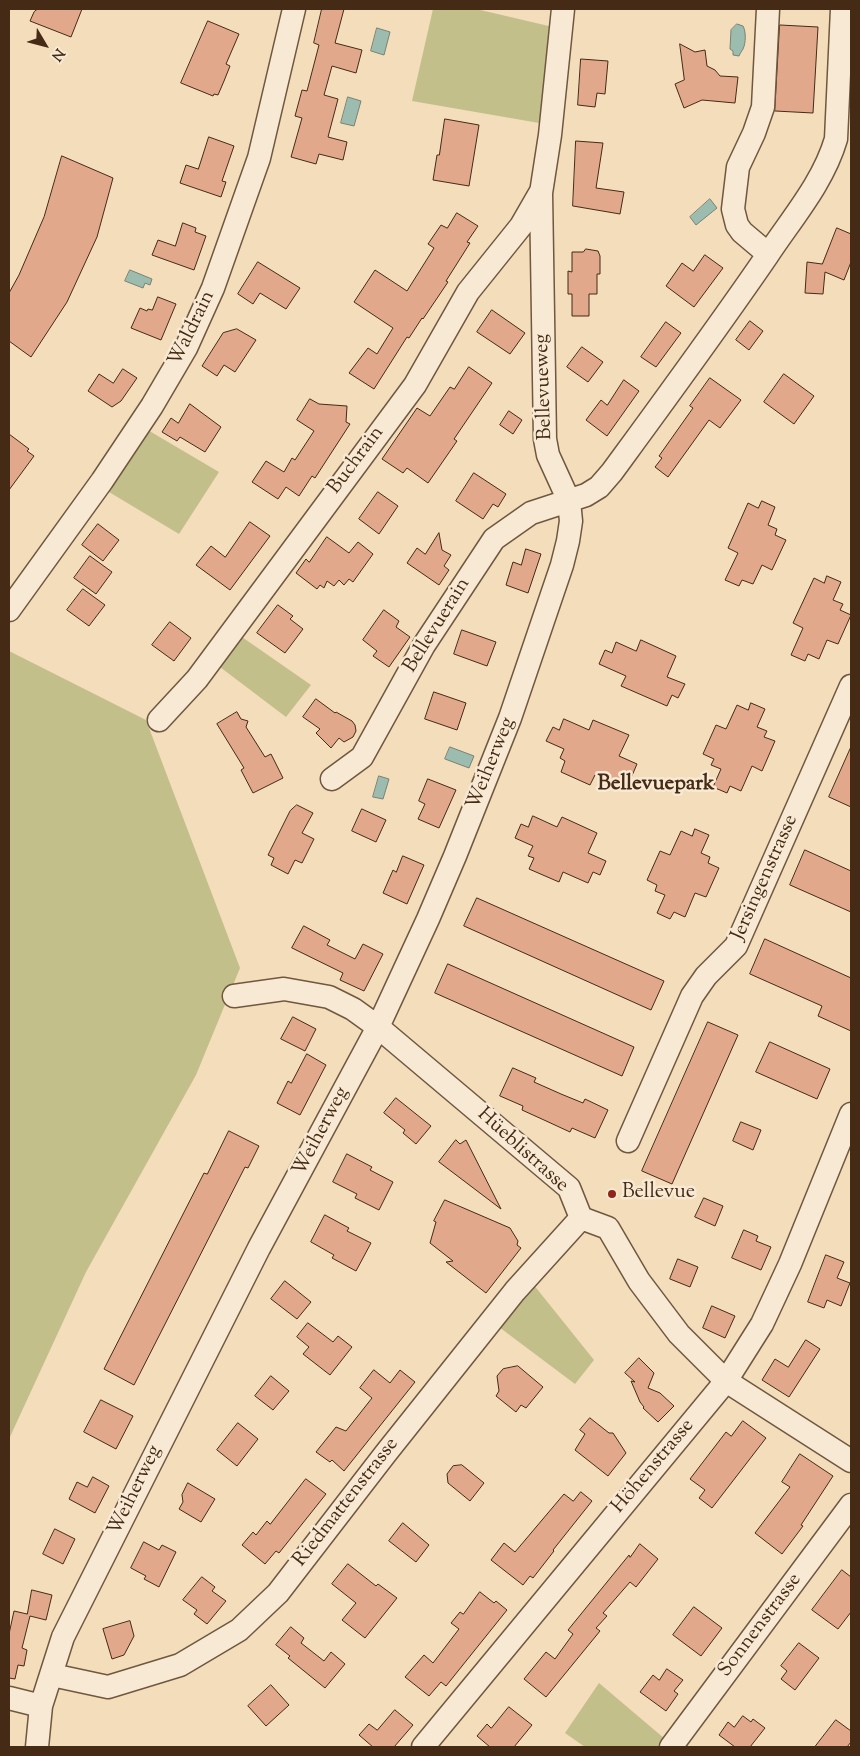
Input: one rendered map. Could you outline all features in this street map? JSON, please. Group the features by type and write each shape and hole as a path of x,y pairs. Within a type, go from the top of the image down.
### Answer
{"street":[{"name":"Waldrain","path":"9,610 102,481 152,406 186,348 213,288 259,158 294,9"},
{"name":"Bellevueweg","path":"563,9 550,135 541,193 545,439 548,455 569,501"},
{"path":"768,9 763,107 754,133 738,167 733,210 737,225 742,232 768,254"},
{"path":"569,501 586,495 599,486 612,472 735,302 807,198 831,156 836,139 838,114 842,9"},
{"name":"Buchrain","path":"159,720 197,679 415,384 468,292 521,226 541,193"},
{"name":"Bellevuerain","path":"332,779 362,757 424,645 494,540 531,513 569,501"},
{"name":"Weiherweg","path":"37,1747 41,1706 63,1637 259,1248 378,1027 440,892 510,718 562,565 571,520 569,501"},
{"name":"Jersingenstrasse","path":"628,1141 692,996 706,976 736,946 844,722 851,686"},
{"name":"Hüeblistrasse","path":"234,996 284,989 329,997 353,1010 378,1027 569,1188 581,1218"},
{"name":"Höhenstrasse","path":"423,1747 726,1381 762,1324 790,1264 851,1114"},
{"path":"581,1218 608,1228 639,1281 679,1334 726,1381 851,1461"},
{"name":"Riedmattenstrasse","path":"52,1675 108,1687 180,1665 239,1630 278,1593 515,1291 581,1218"},
{"name":"Sonnenstrasse","path":"670,1747 851,1506"},
{"path":"9,1698 41,1706"}],"shaded area":[{"path":"433,9 476,9 553,27 545,124 412,101"},
{"path":"737,24 743,26 745,34 744,46 739,56 733,55 733,51 730,49 731,30"},
{"path":"377,28 390,32 384,55 371,51"},
{"path":"348,97 361,101 354,126 341,123"},
{"path":"710,199 717,208 696,225 690,217"},
{"path":"130,270 152,279 150,285 145,283 143,288 125,281"},
{"path":"146,429 219,472 179,534 104,489"},
{"path":"239,635 311,685 286,717 216,664"},
{"path":"9,651 146,720 240,968 196,1075 86,1272 9,1439"},
{"path":"450,747 474,756 469,768 445,759"},
{"path":"379,776 389,779 383,799 373,797"},
{"path":"533,1284 594,1360 575,1384 499,1327"},
{"path":"599,1683 665,1739 658,1747 585,1747 565,1733"}],"building":[{"path":"38,9 82,9 71,37 30,21 34,12"},
{"path":"322,9 344,9 335,43 362,50 356,73 332,66 324,95 338,99 328,137 347,142 343,160 319,154 316,164 291,157 302,118 295,116 302,90 307,91 319,45 314,43"},
{"path":"208,21 239,34 226,64 230,66 224,81 218,95 214,94 213,96 181,83"},
{"path":"780,25 818,27 813,113 775,111"},
{"path":"680,44 695,52 705,50 707,66 715,70 720,76 738,77 735,103 702,100 684,108 675,84 684,80"},
{"path":"581,59 608,61 605,94 597,93 595,107 578,105"},
{"path":"445,119 479,125 469,186 433,180"},
{"path":"209,137 234,146 222,181 226,182 221,197 180,183 186,165 198,169"},
{"path":"576,141 603,143 596,188 624,192 620,214 573,206"},
{"path":"62,156 113,178 97,237 67,302 31,357 9,341 9,293 19,275 44,217"},
{"path":"457,213 478,226 467,242 470,243 446,281 448,282 409,338 407,337 374,389 349,373 368,348 377,354 393,328 354,302 375,270 407,291 434,248 428,244 441,225 447,228"},
{"path":"183,223 196,228 195,232 206,236 194,270 152,255 158,240 175,246"},
{"path":"837,228 851,234 851,262 844,280 825,272 823,294 805,293 807,262 822,264"},
{"path":"586,249 598,251 600,256 600,274 597,274 597,294 589,294 589,316 572,316 572,294 568,294 568,271 572,272 572,252 583,252"},
{"path":"705,255 723,268 694,307 666,286 682,263 693,271"},
{"path":"258,262 300,288 286,309 260,293 253,304 238,294"},
{"path":"158,297 176,304 161,340 131,328 140,308 147,311 148,309 152,310"},
{"path":"492,310 525,333 510,354 477,332"},
{"path":"750,321 763,331 749,350 736,340"},
{"path":"666,322 681,333 656,367 641,357"},
{"path":"237,329 256,340 235,372 224,365 217,376 202,366 223,333"},
{"path":"582,347 603,362 588,382 567,367"},
{"path":"469,367 492,383 454,439 457,441 428,483 407,468 403,473 382,459 417,408 430,416 450,387 454,389"},
{"path":"123,369 137,378 121,401 112,407 88,391 99,374 113,383"},
{"path":"784,374 814,396 794,424 764,402"},
{"path":"710,378 741,400 720,428 709,420 668,477 655,467 662,458 659,456 693,408 690,406"},
{"path":"624,380 639,391 607,436 586,420 601,400 607,405"},
{"path":"310,399 319,404 347,406 346,422 350,424 315,478 312,476 299,496 286,487 278,499 252,482 266,461 284,472 292,458 295,460 314,431 297,420"},
{"path":"190,404 221,427 205,452 180,437 177,441 162,432 171,418 178,423"},
{"path":"509,411 522,420 513,434 500,425"},
{"path":"9,434 29,449 27,451 34,456 9,490"},
{"path":"474,473 506,494 498,507 493,504 483,519 456,501"},
{"path":"378,492 398,506 379,534 359,519"},
{"path":"762,501 775,507 768,525 777,529 775,535 786,540 772,570 762,565 753,584 742,580 739,586 725,580 738,553 728,548 748,503 758,508"},
{"path":"250,522 270,536 230,590 196,565 211,546 225,557"},
{"path":"98,524 119,540 103,561 82,545"},
{"path":"439,533 442,550 451,555 444,566 449,570 439,585 407,563 417,548 425,554"},
{"path":"327,537 349,553 358,542 373,554 353,582 349,579 344,585 339,580 334,586 327,581 324,588 320,585 317,589 296,573 306,559 309,562"},
{"path":"526,549 541,554 528,593 506,585 513,562 521,565"},
{"path":"90,556 112,572 96,594 74,578"},
{"path":"827,576 841,582 833,600 843,604 840,610 851,615 838,644 827,640 819,659 808,654 805,661 791,655 803,628 793,623 814,578 824,583"},
{"path":"83,589 105,605 89,626 67,610"},
{"path":"278,605 293,616 290,619 303,629 285,653 257,633"},
{"path":"384,610 399,621 396,627 410,637 389,667 373,656 377,651 363,640"},
{"path":"170,622 191,638 174,661 152,645"},
{"path":"462,630 496,642 487,666 454,654"},
{"path":"641,640 676,656 667,677 685,684 678,698 672,695 667,706 621,686 626,676 599,664 605,650 612,653 616,642 636,651"},
{"path":"434,692 466,703 457,730 425,719"},
{"path":"316,699 335,713 352,721 356,731 353,737 344,742 339,738 331,748 316,733 320,729 303,717"},
{"path":"751,703 765,709 757,727 767,731 764,737 775,741 762,771 752,766 741,791 730,786 727,793 713,787 721,769 711,765 714,759 703,754 716,725 726,729 737,705 748,710"},
{"path":"237,712 241,719 248,721 246,727 265,757 271,754 283,778 253,793 241,770 244,768 217,724"},
{"path":"564,719 589,730 593,720 629,735 619,756 637,764 631,778 624,775 619,786 595,775 590,785 561,772 565,761 560,758 564,749 546,741 553,727 559,730"},
{"path":"851,747 851,807 829,797"},
{"path":"428,779 456,790 439,828 418,819 425,804 419,801"},
{"path":"297,805 313,813 302,833 314,839 302,863 295,860 288,874 271,865 274,858 268,855 290,811"},
{"path":"362,809 386,820 376,842 352,831"},
{"path":"533,816 557,827 562,817 597,833 588,853 606,861 600,875 593,872 588,883 563,872 559,882 529,869 534,858 528,856 533,846 515,838 521,824 528,827"},
{"path":"695,829 709,835 701,853 710,857 708,863 719,868 706,897 695,893 685,917 674,912 670,919 657,913 665,895 655,891 657,885 647,880 660,851 670,855 681,831 692,836"},
{"path":"805,850 851,871 851,912 790,885"},
{"path":"403,856 424,865 407,904 383,893 393,870 396,872"},
{"path":"477,898 664,981 651,1010 464,926"},
{"path":"304,926 330,940 327,945 355,959 363,944 383,954 364,991 340,980 343,973 292,948"},
{"path":"765,939 851,978 851,1031 818,1016 822,1006 750,974"},
{"path":"448,964 634,1047 622,1076 435,993"},
{"path":"293,1017 316,1029 305,1051 281,1039"},
{"path":"708,1022 738,1035 672,1184 642,1171"},
{"path":"770,1042 830,1069 817,1099 756,1072"},
{"path":"307,1054 326,1065 300,1115 277,1103 288,1081 291,1083"},
{"path":"513,1068 536,1078 534,1082 561,1094 583,1103 585,1099 608,1110 595,1138 572,1128 570,1132 522,1110 523,1106 500,1096"},
{"path":"396,1098 431,1126 416,1144 403,1133 405,1130 384,1113"},
{"path":"741,1122 761,1130 753,1150 733,1141"},
{"path":"229,1131 259,1146 248,1168 245,1167 134,1385 104,1369 204,1173 207,1174"},
{"path":"456,1140 460,1144 466,1140 501,1209 439,1162"},
{"path":"347,1154 372,1167 370,1170 393,1182 379,1210 355,1198 357,1194 333,1182"},
{"path":"704,1198 723,1206 715,1226 695,1217"},
{"path":"445,1200 510,1228 518,1241 517,1245 521,1248 486,1293 446,1262 453,1261 430,1243 436,1222 434,1221"},
{"path":"325,1215 349,1228 347,1231 371,1243 356,1271 332,1258 334,1255 311,1242"},
{"path":"744,1230 758,1236 756,1241 771,1247 761,1270 732,1258"},
{"path":"826,1255 844,1262 837,1278 850,1283 841,1306 827,1300 824,1308 808,1302"},
{"path":"678,1259 698,1267 690,1287 670,1279"},
{"path":"285,1281 311,1302 297,1319 271,1299"},
{"path":"712,1306 735,1316 725,1338 703,1328"},
{"path":"308,1323 333,1342 338,1336 352,1347 330,1375 303,1354 309,1347 297,1337"},
{"path":"806,1340 820,1349 789,1397 762,1380 775,1359 788,1367"},
{"path":"639,1358 654,1373 648,1388 660,1393 674,1406 658,1422 643,1408 631,1381 635,1382 625,1373"},
{"path":"518,1366 543,1387 526,1408 521,1405 516,1412 496,1396 499,1391 497,1376 503,1369"},
{"path":"374,1370 390,1383 400,1370 415,1382 344,1471 332,1460 330,1462 316,1452 336,1427 346,1431 372,1398 360,1388"},
{"path":"271,1376 289,1391 273,1410 255,1396"},
{"path":"101,1400 133,1416 116,1449 84,1432"},
{"path":"590,1418 609,1433 613,1433 626,1453 608,1476 575,1450 585,1434 580,1430"},
{"path":"743,1421 766,1438 712,1508 699,1498 705,1490 690,1479 726,1432 731,1436"},
{"path":"238,1423 258,1439 237,1466 217,1450"},
{"path":"800,1454 833,1476 801,1525 803,1526 782,1554 755,1533 790,1487 782,1482"},
{"path":"462,1465 484,1483 470,1501 448,1483 447,1474 453,1466"},
{"path":"93,1477 109,1486 95,1513 69,1499 77,1482 87,1487"},
{"path":"306,1479 326,1494 279,1553 276,1551 265,1564 242,1545 253,1532 256,1535 267,1521 270,1524"},
{"path":"188,1483 215,1499 201,1522 179,1509 183,1502 182,1495"},
{"path":"581,1492 592,1501 533,1578 530,1576 523,1585 491,1560 504,1543 515,1552 564,1494 573,1501"},
{"path":"403,1523 429,1545 416,1562 389,1541"},
{"path":"55,1529 75,1539 63,1564 43,1554"},
{"path":"144,1542 159,1550 162,1545 176,1552 159,1587 144,1579 146,1576 131,1568"},
{"path":"640,1544 658,1559 636,1587 630,1582 603,1613 607,1616 596,1628 600,1631 546,1697 524,1679 546,1652 555,1659 573,1634 568,1630"},
{"path":"348,1564 376,1586 378,1584 397,1598 365,1638 342,1620 356,1603 332,1584"},
{"path":"842,1570 851,1577 851,1612 838,1629 812,1610"},
{"path":"202,1577 215,1587 212,1591 226,1601 207,1624 194,1614 197,1610 183,1600"},
{"path":"32,1590 52,1595 46,1620 30,1616 22,1648 27,1650 24,1666 18,1665 15,1679 9,1678 9,1634 14,1611 27,1614"},
{"path":"480,1592 507,1610 446,1686 441,1682 429,1696 405,1677 424,1655 433,1663 459,1629 451,1623 460,1612 463,1614"},
{"path":"694,1607 722,1628 701,1656 673,1635"},
{"path":"130,1621 134,1636 124,1655 112,1659 103,1629"},
{"path":"291,1627 304,1638 301,1643 324,1661 331,1652 345,1664 325,1688 288,1658 290,1656 276,1645"},
{"path":"799,1643 819,1658 795,1690 781,1679 787,1671 781,1666"},
{"path":"667,1669 683,1680 674,1691 678,1694 666,1711 640,1692 653,1675 659,1680"},
{"path":"271,1685 289,1705 266,1726 248,1706"},
{"path":"509,1707 532,1725 514,1747 490,1747 477,1736 487,1724 491,1728"},
{"path":"395,1710 413,1725 394,1747 373,1747 359,1735 369,1724 377,1730"},
{"path":"743,1716 751,1722 753,1719 765,1728 750,1747 735,1747 719,1735 728,1722 734,1727"},
{"path":"836,1720 851,1731 851,1742 847,1747 815,1747"}],"place":[{"name":"Bellevue","path":"612,1194"}],"district":[{"name":"Bellevuepark","path":"656,785"}]}
